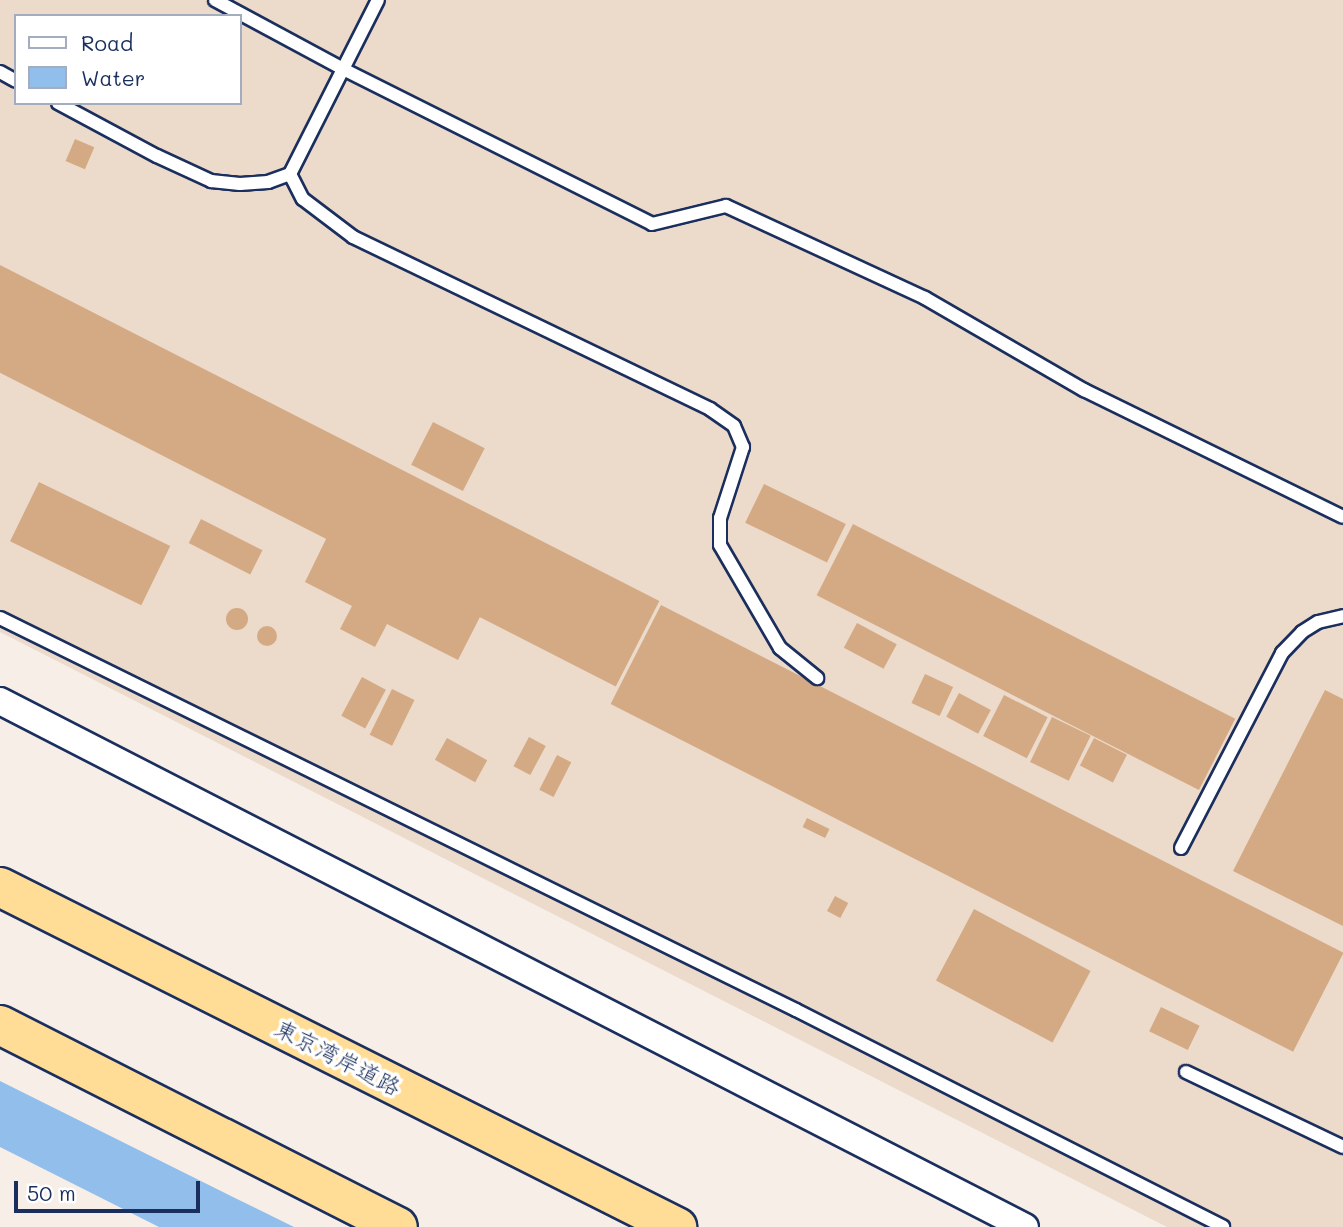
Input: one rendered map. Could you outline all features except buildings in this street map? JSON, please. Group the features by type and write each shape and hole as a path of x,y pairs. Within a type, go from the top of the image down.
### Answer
{"highway":[{"name":"東京湾岸道路","path":"0,887 677,1227"},
{"path":"0,1025 398,1227"}],"street":[{"path":"0,701 1026,1227"}],"lane":[{"path":"215,0 241,14"},
{"path":"62,105 157,156 211,181 268,182 290,174 345,70 378,0"},
{"path":"242,15 345,70 652,224 726,205 925,298 1084,390 1343,517"},
{"path":"290,174 303,199 353,237 710,409 734,426 743,447 720,518 720,545 780,648 817,678"},
{"path":"1181,848 1282,653 1302,632 1318,622 1343,616"},
{"path":"0,618 796,1010 1223,1227"},
{"path":"1186,1072 1343,1147"}],"shaded area":[{"path":"0,0 1343,0 1343,1227 1167,1227 0,632"}],"water":[{"path":"0,1081 294,1227 159,1227 0,1147"}]}
